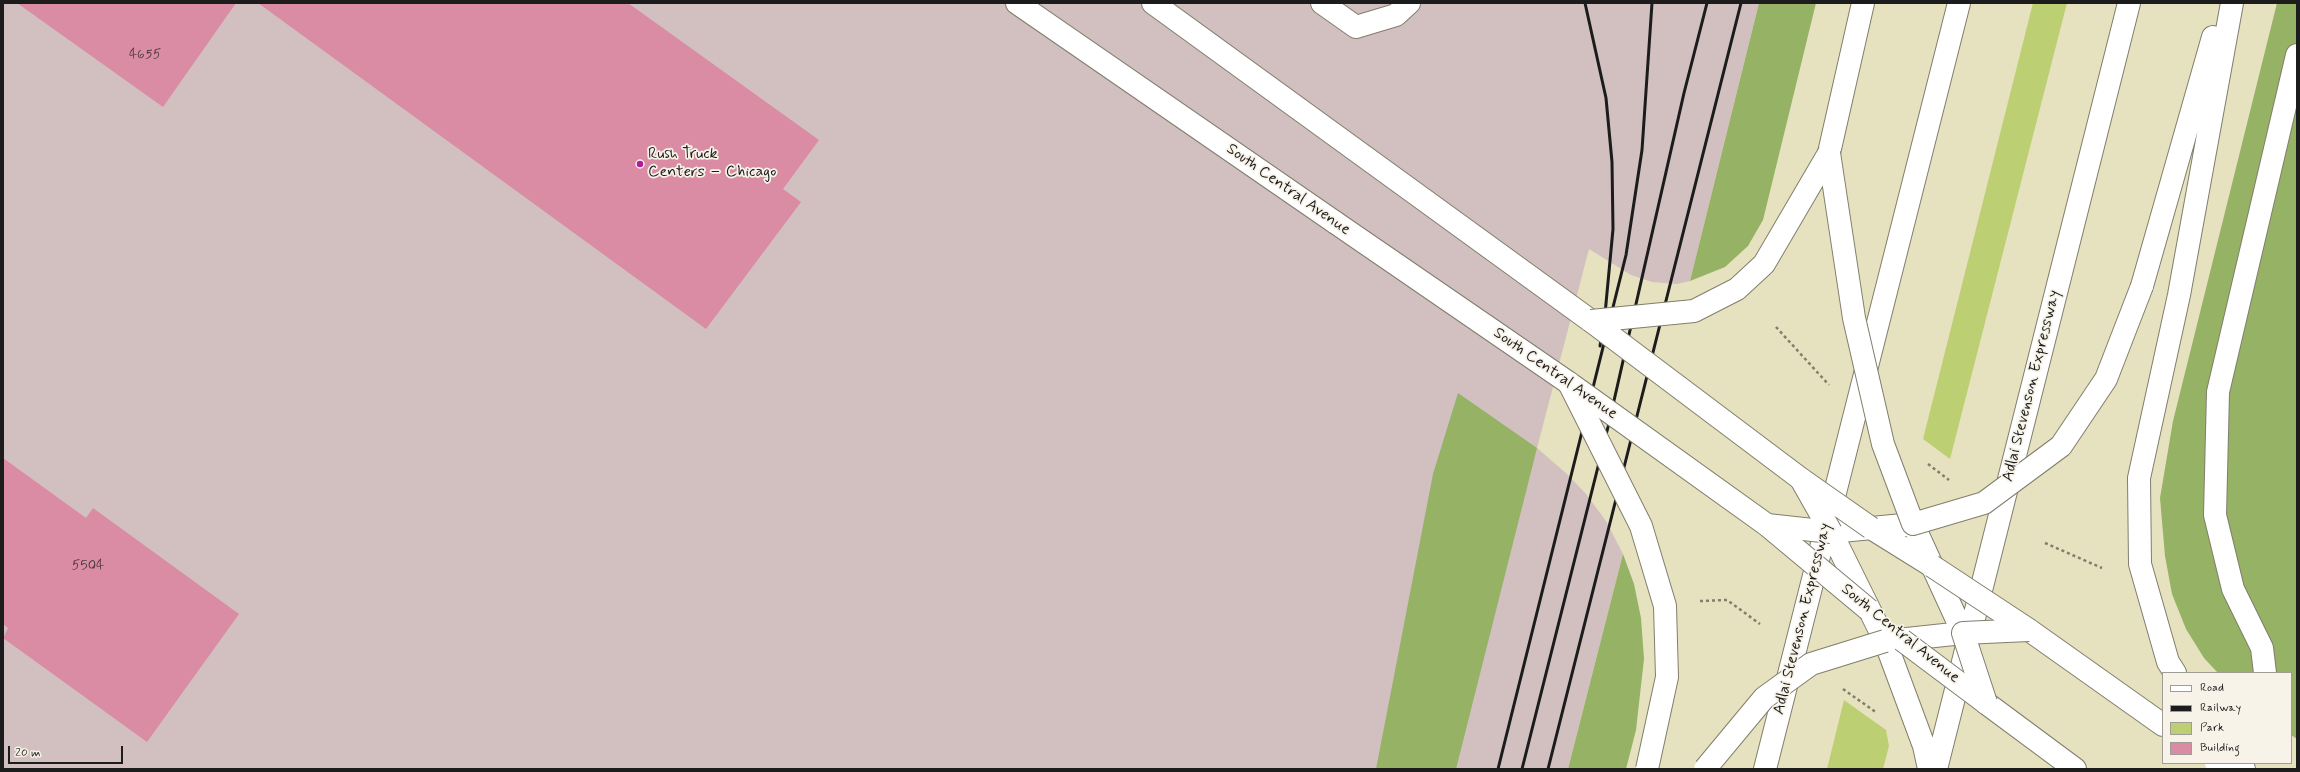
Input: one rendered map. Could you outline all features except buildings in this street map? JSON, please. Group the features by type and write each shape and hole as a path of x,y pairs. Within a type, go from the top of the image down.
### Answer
{"main road":[{"name":"South Central Avenue","path":"1017,3 1569,383 1767,524 1869,610"},
{"path":"1153,3 1591,321 1801,479 1871,528 2029,630 2162,724"},
{"path":"1322,3 1356,27 1396,15 1409,3"},
{"name":"Adlai Stevenson Expressway","path":"1765,769 1959,3"},
{"name":"Adlai Stevenson Expressway","path":"1936,769 2129,3"},
{"path":"1767,524 1831,532 1914,524 1984,503 2061,446 2106,379 2142,286 2222,3"},
{"path":"2174,672 2168,662 2140,564 2139,478 2179,295 2232,3"},
{"path":"1591,321 1694,311 1737,289 1764,264 1829,153 1861,12"},
{"path":"2264,672 2262,648 2233,589 2215,515 2218,392 2297,55"},
{"path":"1829,153 1854,318 1883,444 1914,524 1963,633 1986,703"},
{"path":"1569,383 1641,526 1665,606 1667,677 1647,769"},
{"path":"1801,479 1831,532 1869,610 1893,641 1924,746 1929,769"},
{"path":"1705,769 1764,698 1811,664 1893,641 1963,633 2029,630"},
{"name":"South Central Avenue","path":"1893,641 1986,703 2075,769"}],"path":[{"path":"1776,327 1834,390"},
{"path":"1928,464 1950,480"},
{"path":"2045,543 2102,568"},
{"path":"1700,601 1727,600 1760,624"},
{"path":"1843,689 1878,713"}],"shaded area":[{"path":"3,3 1759,3 1690,281 1677,284 1652,282 1631,275 1589,249 1537,448 1567,474 1586,494 1606,521 1623,554 1568,769 3,769"}],"green space":[{"path":"1759,3 1816,3 1763,220 1748,246 1725,267 1690,281"},
{"path":"2033,3 2067,3 1950,459 1923,439"},
{"path":"2277,3 2297,3 2297,739 2292,736 2292,672 2217,672 2204,658 2186,629 2172,594 2165,556 2160,498 2173,421"},
{"path":"1458,393 1537,448 1456,769 1376,769 1433,474"},
{"path":"1623,554 1634,584 1641,618 1644,659 1636,730 1626,769 1568,769"},
{"path":"1844,700 1886,730 1889,746 1883,769 1827,769"}],"railway":[{"path":"1585,3 1606,98 1612,162 1613,229 1605,314 1600,346"},
{"path":"1498,769 1626,255 1642,150 1652,3"},
{"path":"1522,769 1608,427 1684,93 1707,3"},
{"path":"1548,769 1741,3"}],"place":[{"name":"Rush Truck Centers – Chicago","path":"640,164"}]}
